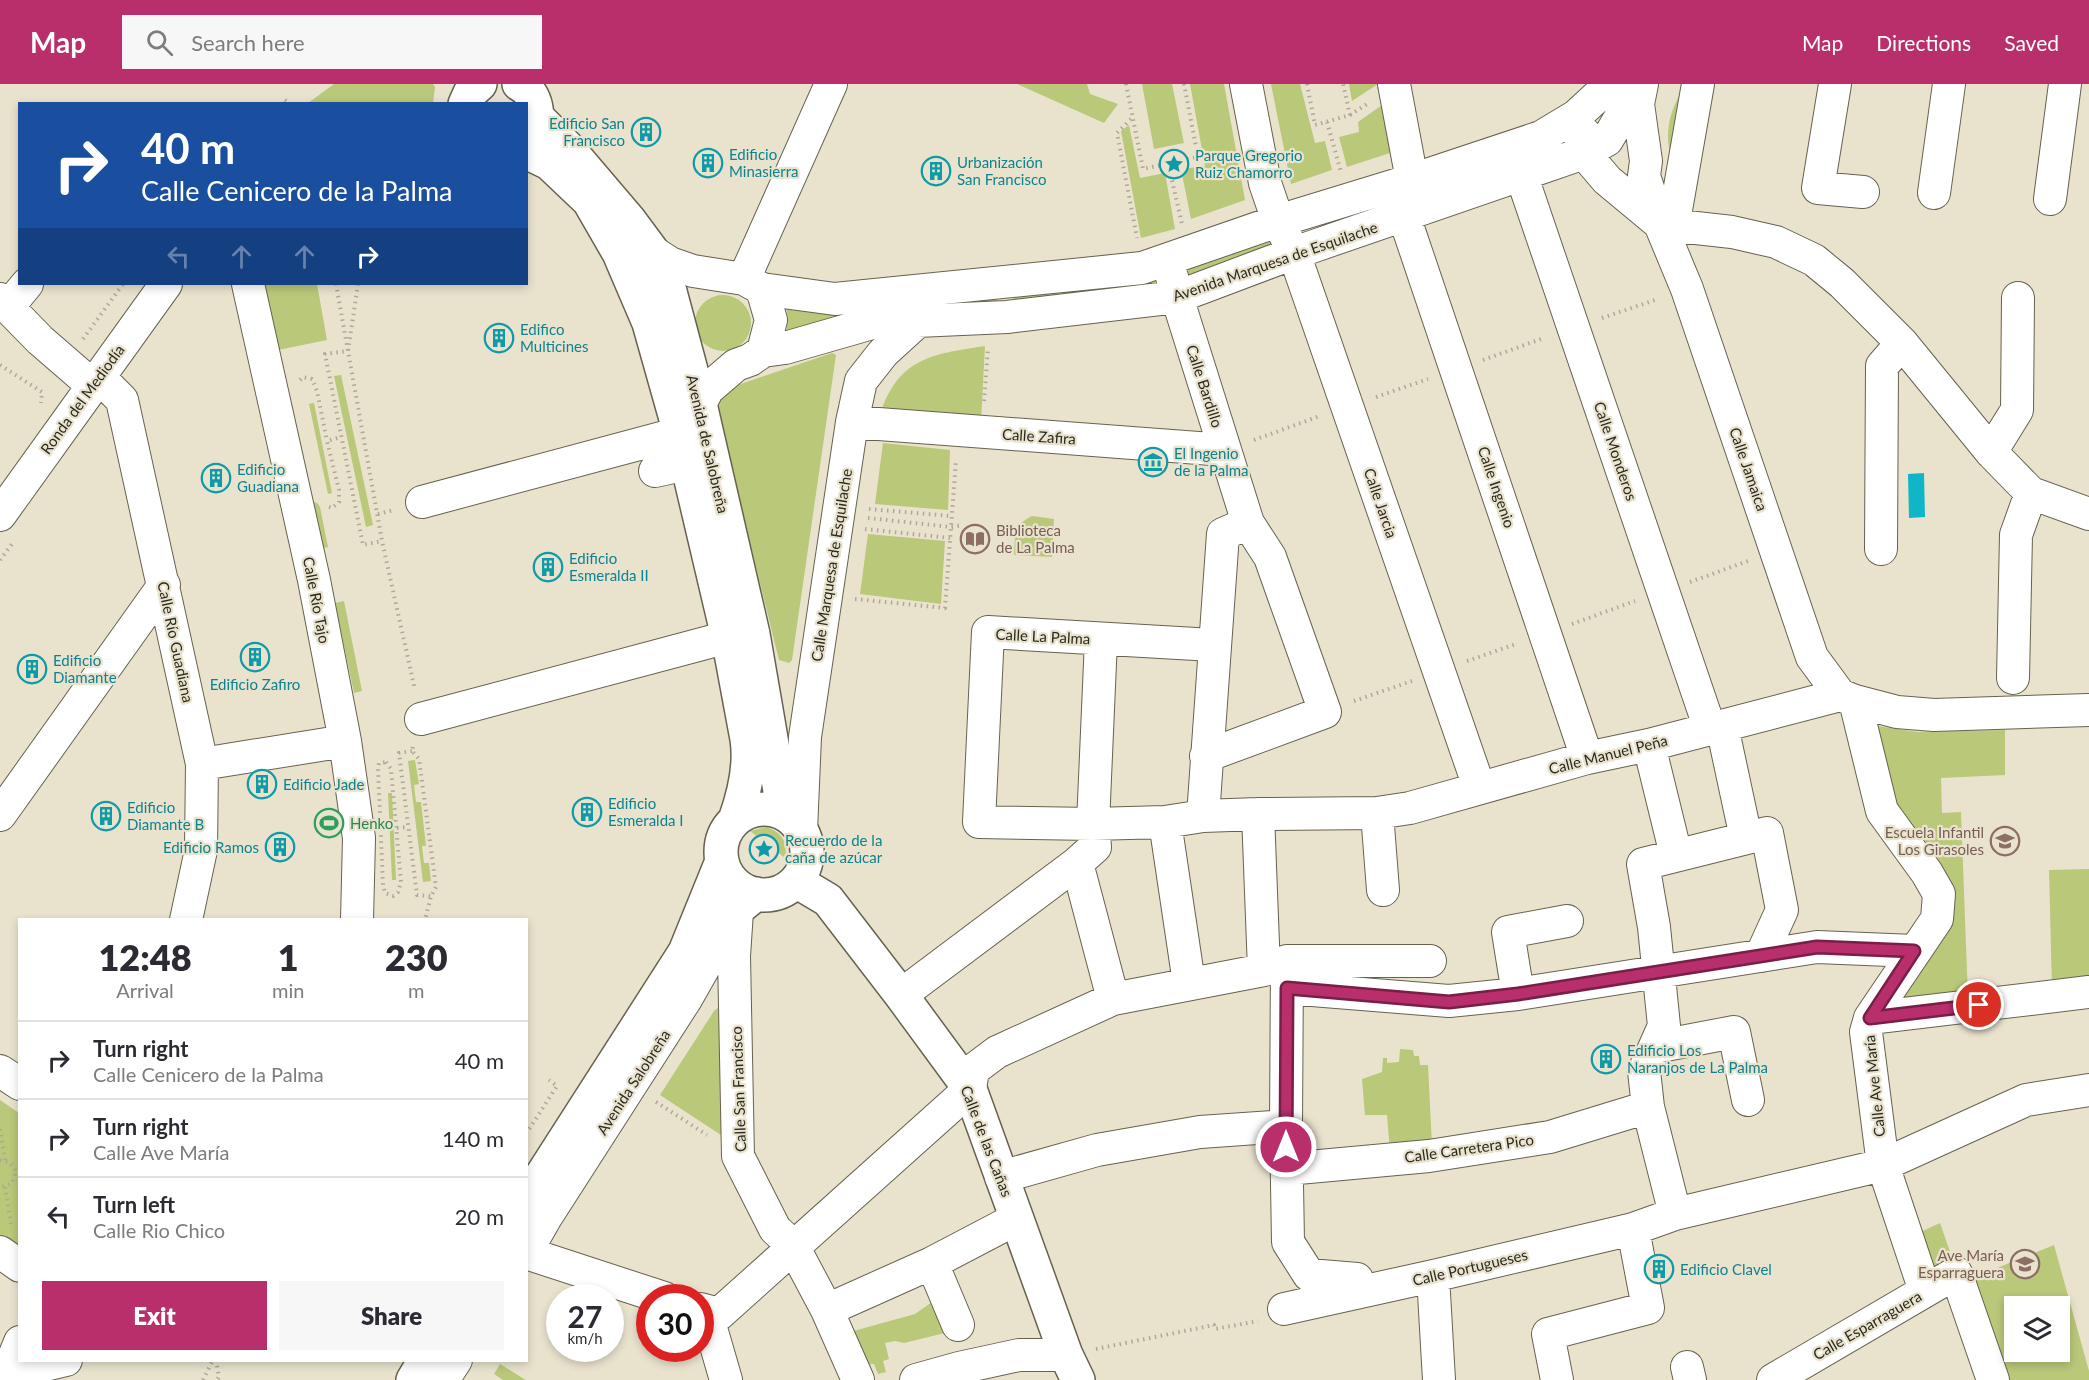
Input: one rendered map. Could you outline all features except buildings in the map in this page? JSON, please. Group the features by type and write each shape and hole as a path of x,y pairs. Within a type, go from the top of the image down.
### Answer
{"main road":[{"path":"466,102 470,93 480,84"},
{"path":"519,84 531,95 536,105 532,130"},
{"name":"Avenida de Salobreña","path":"532,130 586,169 653,252 669,288 700,404 753,634 792,822"},
{"name":"Avenida de Salobreña","path":"528,153 549,163 589,201 619,253 649,323 684,448 728,637 749,756 741,803 735,820"},
{"path":"758,810 771,810 792,822 805,841 806,860 796,881 782,891 746,902 744,890 726,873 722,861 721,846 726,832 735,820 746,813 758,810"},
{"name":"Avenida Salobreña","path":"528,1197 685,952 722,861"},
{"name":"Calle de las Cañas","path":"796,881 828,900 970,1089 1072,1367"},
{"name":"Avenida Salobreña","path":"685,952 746,902"},
{"path":"413,1380 424,1362"}],"street":[{"path":"763,351 771,320 753,284 831,84"},
{"name":"Calle Jarcia","path":"1246,84 1265,183 1278,222 1294,254 1479,787"},
{"path":"1394,84 1412,180"},
{"path":"1698,84 1667,225 1732,232 1776,242 1815,260 1842,283 1902,343 1991,452 2031,493 2089,514"},
{"path":"1835,84 1818,188 1863,192"},
{"path":"1934,193 1949,84"},
{"path":"2050,199 2065,84"},
{"path":"653,252 670,263 693,271 827,299 1142,268 1541,137 1576,116 1623,95"},
{"path":"1584,153 1581,141 1594,114 1623,95"},
{"name":"Calle Jamaica","path":"1623,95 1646,161 1644,176 1667,225 1812,657 1847,698"},
{"name":"Calle Jamaica","path":"1584,153 1607,180 1667,225"},
{"name":"Avenida Marquesa de Esquilache","path":"700,404 708,389 735,365 750,360 763,351 785,348 872,324 1007,317 1177,297 1584,153"},
{"name":"Calle Monderos","path":"1521,174 1716,728 1746,838"},
{"name":"Calle Ingenio","path":"1404,216 1587,758"},
{"path":"608,233 633,252 658,305 682,332 696,354 713,362 735,365"},
{"name":"Calle Bardillo","path":"1179,255 1177,297 1248,523 1270,557 1324,712 1206,756"},
{"name":"Ronda del Mediodía","path":"0,515 165,285"},
{"name":"Calle Río Tajo","path":"248,285 314,580 345,741 359,838 357,918"},
{"name":"Calle Río Guadiana","path":"12,296 40,340 122,400 202,764 201,850 186,918"},
{"path":"1991,452 2017,410 2018,298"},
{"name":"Calle Marquesa de Esquilache","path":"792,822 852,422 861,381 883,352 917,322"},
{"path":"1881,549 1882,366 1902,343"},
{"name":"Calle Zafira","path":"852,422 1226,450"},
{"path":"655,471 684,448"},
{"path":"422,502 684,448"},
{"path":"2013,678 2016,535 2031,493"},
{"path":"1203,816 1222,534 1248,523"},
{"path":"0,815 164,585"},
{"name":"Calle La Palma","path":"979,822 988,632 1213,645"},
{"path":"421,719 728,637"},
{"path":"901,995 1077,863 1095,847 1093,824 1101,640"},
{"path":"1847,698 1897,712 1934,715 2089,710"},
{"name":"Calle Manuel Peña","path":"979,822 1093,824 1165,822 1203,816 1377,813 1410,808 1587,758 1847,698"},
{"name":"Calle Ave María","path":"1847,698 1881,811 1927,873 1939,894 1937,919 1870,1018 1866,1032 1883,1165 1925,1291"},
{"path":"202,764 345,741"},
{"path":"1649,745 1676,855"},
{"path":"1377,813 1383,890"},
{"path":"1258,814 1279,973 1286,1126 1288,1242 1309,1275 1357,1279 1358,1291"},
{"path":"1165,822 1190,983"},
{"path":"1675,1214 1648,1107 1644,1071 1664,1026 1654,927 1642,864 1767,833 1782,910 1761,956"},
{"path":"1077,863 1113,999"},
{"name":"Avenida Salobreña","path":"528,1249 552,1207 746,902"},
{"name":"Calle San Francisco","path":"746,902 734,956 738,1156 775,1229 793,1246 827,1310 858,1380"},
{"path":"1518,994 1508,932 1567,921"},
{"path":"1279,973 1449,1002 1518,994 1658,970 1817,947 1914,951"},
{"path":"714,1313 719,1314 970,1089 973,1070 997,1052 1113,999 1190,983 1279,973 1430,961"},
{"path":"1870,1018 2089,992"},
{"path":"1655,1047 1734,1032 1748,1100"},
{"path":"0,1071 18,1083"},
{"name":"Calle Portugueses","path":"1284,1309 1633,1228 1675,1214 1883,1165 2026,1100 2089,1090"},
{"name":"Calle Carretera Pico","path":"1287,1169 1429,1156 1550,1137 1648,1107"},
{"path":"1001,1177 1097,1150 1200,1132 1286,1126"},
{"path":"827,1310 932,1263 1016,1219"},
{"path":"1557,1380 1548,1334 1648,1308 1633,1228"},
{"path":"0,1252 18,1265"},
{"path":"528,1253 636,1289"},
{"path":"932,1263 958,1325"},
{"name":"Calle Esparraguera","path":"1773,1380 1956,1274 1993,1380"},
{"path":"1433,1276 1439,1380"},
{"path":"714,1343 726,1380"},
{"path":"5,1377 18,1347"},
{"path":"916,1380 1019,1355 1072,1367"},
{"path":"5,1377 59,1362"},
{"path":"443,1380 455,1362"}],"path":[{"path":"1126,84 1143,169 1198,157 1184,84"},
{"path":"1307,84 1316,125 1350,115 1343,84"},
{"path":"1132,118 1117,133 1139,248"},
{"path":"1327,122 1342,179"},
{"path":"1168,163 1179,255"},
{"path":"76,348 122,285"},
{"path":"336,285 378,514"},
{"path":"348,351 358,285"},
{"path":"982,432 989,334 1007,317"},
{"path":"348,351 324,354 363,545 382,541"},
{"path":"0,364 42,392 41,409"},
{"path":"296,383 303,377 312,379 317,391 339,490 339,502 332,508 323,506"},
{"path":"327,441 341,437"},
{"path":"855,599 945,608 956,458"},
{"path":"868,508 951,516"},
{"path":"838,516 951,527 963,525"},
{"path":"863,541 865,529 950,538"},
{"path":"412,751 399,753 408,827 417,895 430,896"},
{"path":"378,768 380,763 386,762 391,769 401,882 398,892 393,896 385,893"},
{"path":"396,828 408,827"},
{"path":"528,1131 557,1086 549,1080"},
{"path":"630,1085 738,1156"},
{"path":"0,1129 3,1160 17,1166 15,1179 9,1186 0,1188"},
{"path":"1072,1367 1214,1325 1215,1329 1282,1316 1281,1309 1284,1309"},
{"path":"203,1380 213,1362"},
{"path":"215,1362 218,1380"}],"green space":[{"path":"334,84 433,84 435,87 433,102 309,102"},
{"path":"1017,84 1087,84 1090,94 1118,104 1104,123"},
{"path":"1142,84 1172,84 1184,143 1154,149"},
{"path":"1190,84 1224,84 1245,200 1191,219 1181,169 1205,166"},
{"path":"1271,84 1300,84 1315,143 1325,141 1332,170 1291,184"},
{"path":"1349,84 1378,84 1352,101"},
{"path":"1681,92 1670,153 1668,137 1670,121"},
{"path":"1382,105 1393,152 1347,167 1339,137 1359,132 1358,122"},
{"path":"1129,125 1140,178 1165,173 1175,229 1141,238 1121,131"},
{"path":"1273,235 1278,250 1190,280 1186,266"},
{"path":"1155,278 1156,288 1014,304 1013,294"},
{"path":"264,285 317,285 327,340 278,350"},
{"path":"718,295 728,295 743,303 749,312 751,323 749,334 743,343 728,351 718,351 707,346 700,339 695,328 695,318 700,307 707,300"},
{"path":"996,295 997,304 786,334 788,320 786,305"},
{"path":"985,346 981,421 880,415 897,381 919,362 949,352"},
{"path":"832,353 836,355 792,660 789,663 779,660 716,404 732,387"},
{"path":"341,375 373,525 366,527 334,376"},
{"path":"314,403 332,493 328,494 309,404"},
{"path":"883,443 950,450 948,510 875,504"},
{"path":"312,501 320,507 328,547 323,548"},
{"path":"1032,516 1054,519 1052,557 1014,555 1018,527"},
{"path":"868,534 945,541 941,604 860,594"},
{"path":"344,601 362,691 354,693 335,603"},
{"path":"1877,726 1918,732 2005,730 2005,775 1941,778 1942,813 1961,812 1968,998 1898,1004 1946,924 1894,806"},
{"path":"415,760 419,784 414,785 416,802 421,802 426,846 422,846 424,863 429,863 431,881 423,882 408,761"},
{"path":"388,793 392,793 396,880 392,880"},
{"path":"766,827 783,838 786,847 785,858 750,831"},
{"path":"2089,869 2089,985 2052,989 2049,870"},
{"path":"719,1007 727,1139 660,1095 714,1011"},
{"path":"1400,1049 1413,1050 1414,1056 1419,1056 1420,1065 1428,1065 1432,1146 1390,1151 1387,1115 1365,1115 1362,1079 1382,1072 1383,1058 1387,1058 1387,1063 1399,1062"},
{"path":"0,1100 18,1112 18,1247 0,1235"},
{"path":"1940,1223 1955,1266 1938,1278 1918,1233"},
{"path":"2054,1245 2068,1296 2004,1296 2004,1362 2070,1362 2070,1303 2089,1371 2089,1380 2004,1380 1970,1279"},
{"path":"942,1295 949,1332 904,1343 895,1341 885,1343 889,1359 883,1361 886,1372 878,1374 874,1364 860,1365 850,1332 915,1314"},
{"path":"500,1364 526,1380 503,1380 494,1374"}],"water":[{"path":"1924,473 1925,517 1909,518 1908,474"}],"place":[{"name":"Edificio San Francisco","path":"646,132"},
{"name":"Edificio Minasierra","path":"708,163"},
{"name":"Parque Gregorio Ruiz Chamorro","path":"1174,164"},
{"name":"Urbanización San Francisco","path":"936,171"},
{"name":"Edifico Multicines","path":"499,338"},
{"name":"El Ingenio de la Palma","path":"1153,462"},
{"name":"Edificio Guadiana","path":"216,478"},
{"name":"Biblioteca de La Palma","path":"975,539"},
{"name":"Edificio Esmeralda II","path":"548,567"},
{"name":"Edificio Zafiro","path":"255,657"},
{"name":"Edificio Diamante","path":"32,669"},
{"name":"Edificio Jade","path":"262,784"},
{"name":"Edificio Esmeralda I","path":"587,812"},
{"name":"Edificio Diamante B","path":"106,816"},
{"name":"Henko","path":"329,823"},
{"name":"Escuela Infantil Los Girasoles","path":"2005,841"},
{"name":"Edificio Ramos","path":"280,847"},
{"name":"Recuerdo de la caña de azúcar","path":"764,849"},
{"name":"Edificio Los Naranjos de La Palma","path":"1606,1059"},
{"name":"Ave María Esparraguera","path":"2025,1264"},
{"name":"Edificio Clavel","path":"1659,1269"}],"route":[{"path":"1286,1147 1287,988 1449,1002 1518,994 1658,970 1817,947 1914,951 1870,1018 1979,1005"}]}
